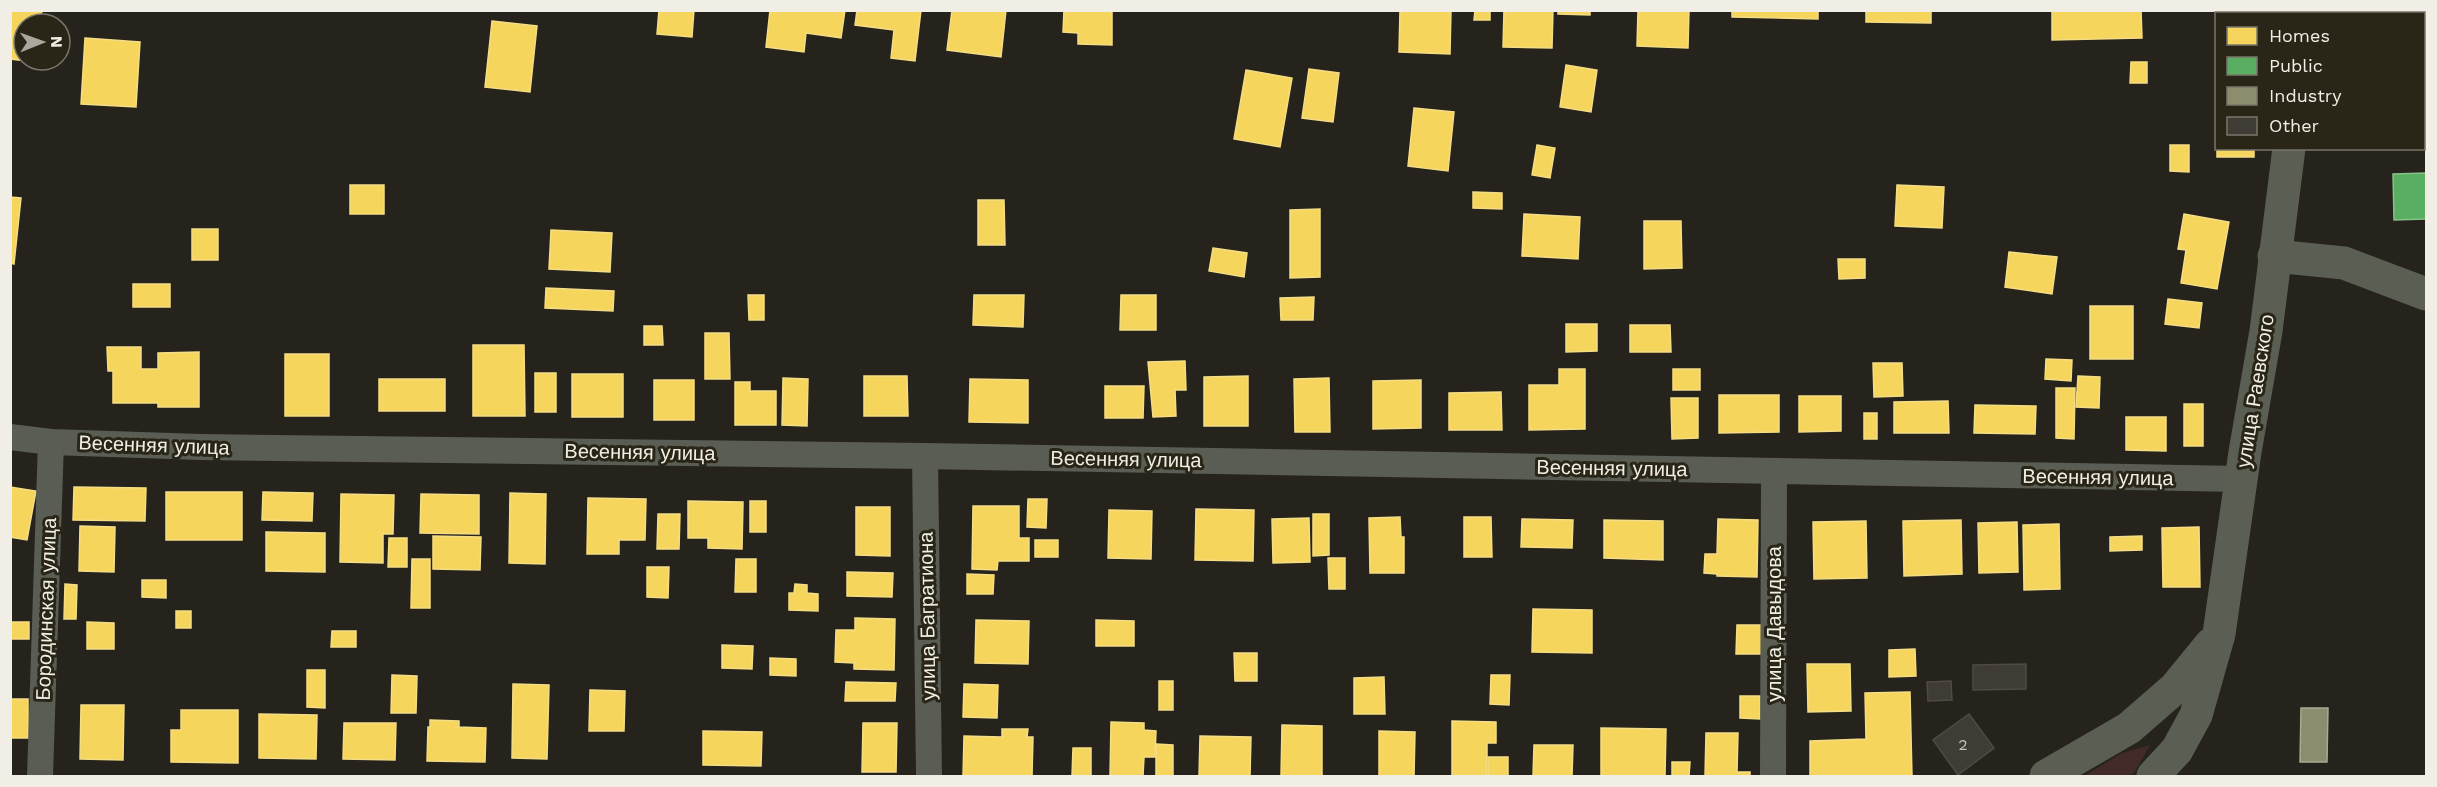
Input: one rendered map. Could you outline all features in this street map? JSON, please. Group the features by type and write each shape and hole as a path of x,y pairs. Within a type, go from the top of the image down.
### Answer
{"street":[{"name":"улица Раевского","path":"2153,777 2177,750 2196,715 2219,634 2241,479 2266,331 2289,150"},
{"path":"2274,256 2344,263 2427,294"},
{"name":"Весенняя улица","path":"10,437 51,441 201,447 925,456 2241,479"},
{"name":"Бородинская улица","path":"40,777 51,441"},
{"name":"улица Багратиона","path":"925,456 929,777"},
{"name":"улица Давыдова","path":"1773,777 1774,471"},
{"path":"2046,777 2129,728 2175,688 2219,634"}],"shaded area":[{"path":"2150,745 2134,773 2128,776 2084,776 2122,753"}],"building: Homes":[{"path":"10,10 42,10 42,12 12,12 12,59 10,59"},
{"path":"659,10 694,10 692,37 657,34"},
{"path":"770,10 845,10 841,38 806,33 804,52 766,47"},
{"path":"857,10 921,10 915,61 891,58 894,30 855,25"},
{"path":"952,10 1006,10 1001,57 947,50"},
{"path":"1064,10 1112,10 1112,45 1078,44 1078,33 1063,32"},
{"path":"1400,10 1451,10 1450,54 1399,52"},
{"path":"1475,10 1490,10 1490,20 1474,20"},
{"path":"1504,10 1553,10 1552,48 1503,47"},
{"path":"1558,10 1590,10 1590,15 1558,14"},
{"path":"1638,10 1689,10 1688,48 1637,46"},
{"path":"1732,10 1818,10 1818,19 1732,17"},
{"path":"1866,10 1931,10 1931,23 1866,22"},
{"path":"2052,10 2141,10 2142,38 2052,40"},
{"path":"492,21 537,26 530,92 485,87"},
{"path":"85,38 140,42 136,107 81,104"},
{"path":"2131,62 2147,62 2147,83 2130,83"},
{"path":"1566,65 1597,70 1591,112 1560,107"},
{"path":"1309,69 1339,73 1333,122 1302,118"},
{"path":"1246,70 1292,78 1280,147 1234,139"},
{"path":"1414,108 1454,112 1448,171 1408,166"},
{"path":"1537,145 1555,148 1550,178 1532,175"},
{"path":"2170,145 2189,145 2189,172 2170,171"},
{"path":"2217,150 2254,150 2254,157 2217,157"},
{"path":"350,185 384,185 384,214 350,214"},
{"path":"1897,185 1944,187 1942,228 1895,226"},
{"path":"1473,192 1502,193 1502,209 1473,208"},
{"path":"10,197 21,198 14,264 10,263"},
{"path":"978,200 1004,200 1005,245 978,245"},
{"path":"1320,209 1320,277 1290,278 1290,210"},
{"path":"1524,214 1580,217 1578,259 1522,256"},
{"path":"2184,214 2229,222 2217,289 2181,283 2186,250 2178,249"},
{"path":"1644,221 1681,221 1682,268 1644,269"},
{"path":"192,229 218,229 218,260 192,260"},
{"path":"551,230 612,233 610,272 549,269"},
{"path":"1213,248 1247,253 1244,277 1209,271"},
{"path":"2009,252 2057,257 2052,294 2005,287"},
{"path":"1838,259 1865,259 1865,278 1839,279"},
{"path":"133,284 170,284 170,307 133,307"},
{"path":"546,288 614,291 613,311 545,308"},
{"path":"748,295 764,295 764,320 749,320"},
{"path":"974,295 1024,295 1023,327 973,325"},
{"path":"1121,295 1156,295 1156,330 1120,330"},
{"path":"1314,297 1313,320 1281,320 1280,298"},
{"path":"2168,299 2202,303 2199,328 2165,324"},
{"path":"2090,306 2133,306 2133,359 2090,359"},
{"path":"1566,324 1597,324 1597,351 1566,352"},
{"path":"1630,325 1670,325 1671,352 1630,352"},
{"path":"644,326 662,326 663,345 644,345"},
{"path":"705,333 729,333 730,379 705,379"},
{"path":"473,345 524,345 525,416 473,416"},
{"path":"107,347 141,347 141,369 158,369 158,353 199,352 199,407 158,407 158,403 113,403 113,371 108,371"},
{"path":"285,354 329,354 329,416 285,416"},
{"path":"2046,359 2072,360 2071,381 2045,379"},
{"path":"1185,361 1186,390 1175,390 1176,416 1153,417 1148,362"},
{"path":"1873,363 1902,363 1903,396 1874,397"},
{"path":"1559,369 1585,369 1585,429 1529,430 1529,385 1559,385"},
{"path":"1673,369 1700,369 1700,390 1673,390"},
{"path":"535,373 556,373 556,412 535,412"},
{"path":"572,374 623,374 623,417 572,417"},
{"path":"864,376 907,376 908,416 864,416"},
{"path":"1248,376 1248,426 1204,426 1204,377"},
{"path":"2078,376 2100,377 2099,408 2076,407"},
{"path":"783,378 808,379 807,426 782,425"},
{"path":"1329,378 1330,432 1295,432 1294,379"},
{"path":"379,379 445,379 445,411 379,411"},
{"path":"970,379 1028,380 1028,423 969,422"},
{"path":"654,380 694,380 694,420 654,420"},
{"path":"1421,380 1421,428 1373,429 1373,381"},
{"path":"735,382 750,382 750,391 776,391 776,425 735,425"},
{"path":"1105,386 1144,386 1143,418 1105,418"},
{"path":"2056,388 2075,388 2074,439 2056,438"},
{"path":"1501,392 1502,430 1449,430 1449,393"},
{"path":"1719,395 1779,395 1779,432 1719,433"},
{"path":"1799,396 1841,396 1841,431 1799,432"},
{"path":"1671,398 1698,398 1698,438 1672,439"},
{"path":"1948,401 1949,433 1894,433 1894,402"},
{"path":"2184,404 2203,404 2203,446 2184,446"},
{"path":"1975,405 2036,406 2035,434 1974,433"},
{"path":"1864,413 1877,413 1877,439 1864,439"},
{"path":"2126,417 2166,417 2166,451 2126,450"},
{"path":"10,487 36,491 27,540 10,537"},
{"path":"74,487 146,488 145,521 73,520"},
{"path":"166,492 242,492 242,540 166,540"},
{"path":"263,492 313,493 312,521 262,520"},
{"path":"510,493 546,494 545,564 509,563"},
{"path":"341,494 394,495 393,534 383,534 383,563 340,562"},
{"path":"421,494 479,495 479,534 420,533"},
{"path":"588,498 646,499 645,540 619,540 619,554 587,554"},
{"path":"1028,499 1047,499 1046,528 1027,527"},
{"path":"688,501 743,502 742,549 708,548 708,538 688,538"},
{"path":"750,501 766,501 766,532 750,532"},
{"path":"973,506 1019,506 1019,538 1029,538 1029,561 998,561 997,570 972,569"},
{"path":"856,507 890,507 890,556 856,555"},
{"path":"1196,509 1254,510 1253,561 1195,560"},
{"path":"1109,510 1152,511 1151,559 1108,558"},
{"path":"658,514 680,514 679,549 657,549"},
{"path":"1313,514 1329,514 1329,555 1313,556"},
{"path":"1400,517 1401,537 1404,537 1404,573 1370,573 1369,518"},
{"path":"1464,517 1491,517 1492,557 1464,557"},
{"path":"1309,518 1310,562 1273,563 1272,519"},
{"path":"1522,519 1573,520 1572,548 1521,547"},
{"path":"1718,519 1758,520 1757,577 1717,576 1717,574 1704,573 1705,554 1717,554"},
{"path":"1604,520 1663,521 1663,560 1604,558"},
{"path":"1961,520 1962,574 1904,576 1903,521"},
{"path":"1866,521 1867,578 1814,579 1813,522"},
{"path":"2017,522 2018,572 1979,573 1978,523"},
{"path":"2059,524 2060,589 2024,590 2023,525"},
{"path":"80,526 115,527 114,572 79,571"},
{"path":"2199,527 2200,587 2163,587 2162,528"},
{"path":"266,532 325,533 325,572 266,571"},
{"path":"433,536 481,537 480,570 433,569"},
{"path":"2142,536 2142,550 2110,551 2110,537"},
{"path":"389,538 407,538 407,567 388,567"},
{"path":"1035,540 1058,540 1058,557 1035,557"},
{"path":"1328,558 1345,558 1345,589 1329,589"},
{"path":"412,559 430,559 430,608 411,608"},
{"path":"736,559 756,559 756,592 735,592"},
{"path":"647,567 669,567 668,598 647,597"},
{"path":"847,572 893,573 892,597 847,596"},
{"path":"967,574 994,575 993,594 967,594"},
{"path":"142,580 166,580 166,598 142,597"},
{"path":"65,584 77,585 76,619 64,619"},
{"path":"795,584 807,585 807,593 818,594 818,611 789,610 789,593 794,593"},
{"path":"1533,609 1592,610 1592,653 1532,652"},
{"path":"176,611 191,611 191,628 176,628"},
{"path":"855,618 895,619 894,670 854,669 854,663 835,662 836,630 855,630"},
{"path":"976,620 1029,621 1028,664 975,663"},
{"path":"1096,620 1134,621 1134,646 1096,646"},
{"path":"10,622 29,622 29,639 10,639"},
{"path":"87,622 114,623 114,649 87,649"},
{"path":"1737,625 1763,625 1763,654 1736,654"},
{"path":"332,631 356,631 356,647 331,647"},
{"path":"722,645 753,646 752,669 722,668"},
{"path":"1915,649 1916,676 1889,677 1889,650"},
{"path":"1234,653 1257,653 1257,681 1235,681"},
{"path":"770,658 796,659 796,676 770,675"},
{"path":"1807,664 1850,664 1851,711 1808,712"},
{"path":"307,670 325,670 325,708 307,707"},
{"path":"392,675 417,676 416,713 391,713"},
{"path":"1491,675 1510,675 1509,705 1490,704"},
{"path":"1384,677 1385,714 1354,714 1354,678"},
{"path":"1159,681 1173,681 1173,710 1159,710"},
{"path":"846,682 896,683 895,701 845,701"},
{"path":"513,684 549,685 547,759 512,758"},
{"path":"964,684 998,685 997,718 963,717"},
{"path":"590,690 625,691 624,731 589,731"},
{"path":"1910,692 1912,776 1810,776 1810,741 1866,739 1865,693"},
{"path":"1740,696 1760,696 1760,719 1740,718"},
{"path":"10,699 28,699 28,738 10,738"},
{"path":"81,705 124,705 123,760 80,759"},
{"path":"181,710 238,710 238,763 171,762 171,730 181,730"},
{"path":"259,714 317,715 316,759 259,758"},
{"path":"430,720 459,721 459,727 486,728 485,762 427,761"},
{"path":"1452,721 1496,722 1496,743 1487,743 1487,776 1452,776"},
{"path":"1111,722 1144,723 1144,730 1156,731 1155,757 1144,757 1143,776 1110,776"},
{"path":"344,723 396,723 395,760 343,759"},
{"path":"863,723 897,723 896,772 862,772"},
{"path":"1282,725 1322,726 1322,776 1281,776"},
{"path":"1601,728 1666,729 1665,776 1601,776"},
{"path":"1002,729 1028,729 1027,737 1033,737 1032,776 963,776 964,736 1002,737"},
{"path":"703,731 762,732 761,766 703,765"},
{"path":"1379,731 1415,732 1414,776 1379,776"},
{"path":"1706,733 1738,733 1737,772 1750,772 1750,776 1705,776"},
{"path":"1200,736 1251,737 1250,776 1199,776"},
{"path":"1156,744 1173,745 1173,776 1156,776"},
{"path":"1534,745 1573,745 1572,776 1533,776"},
{"path":"1073,748 1091,748 1091,776 1072,776"},
{"path":"1488,757 1508,757 1508,776 1488,776"},
{"path":"1672,762 1690,762 1689,776 1672,776"}],"building: Public":[{"path":"2426,173 2426,219 2394,220 2393,174"}],"building: Industry":[{"path":"2301,708 2328,708 2327,762 2300,762"}],"building: Other":[{"path":"2026,664 2026,689 1973,690 1973,665"},
{"path":"1951,681 1952,700 1928,701 1927,682"},
{"path":"1969,714 1994,748 1958,775 1933,740"}]}
